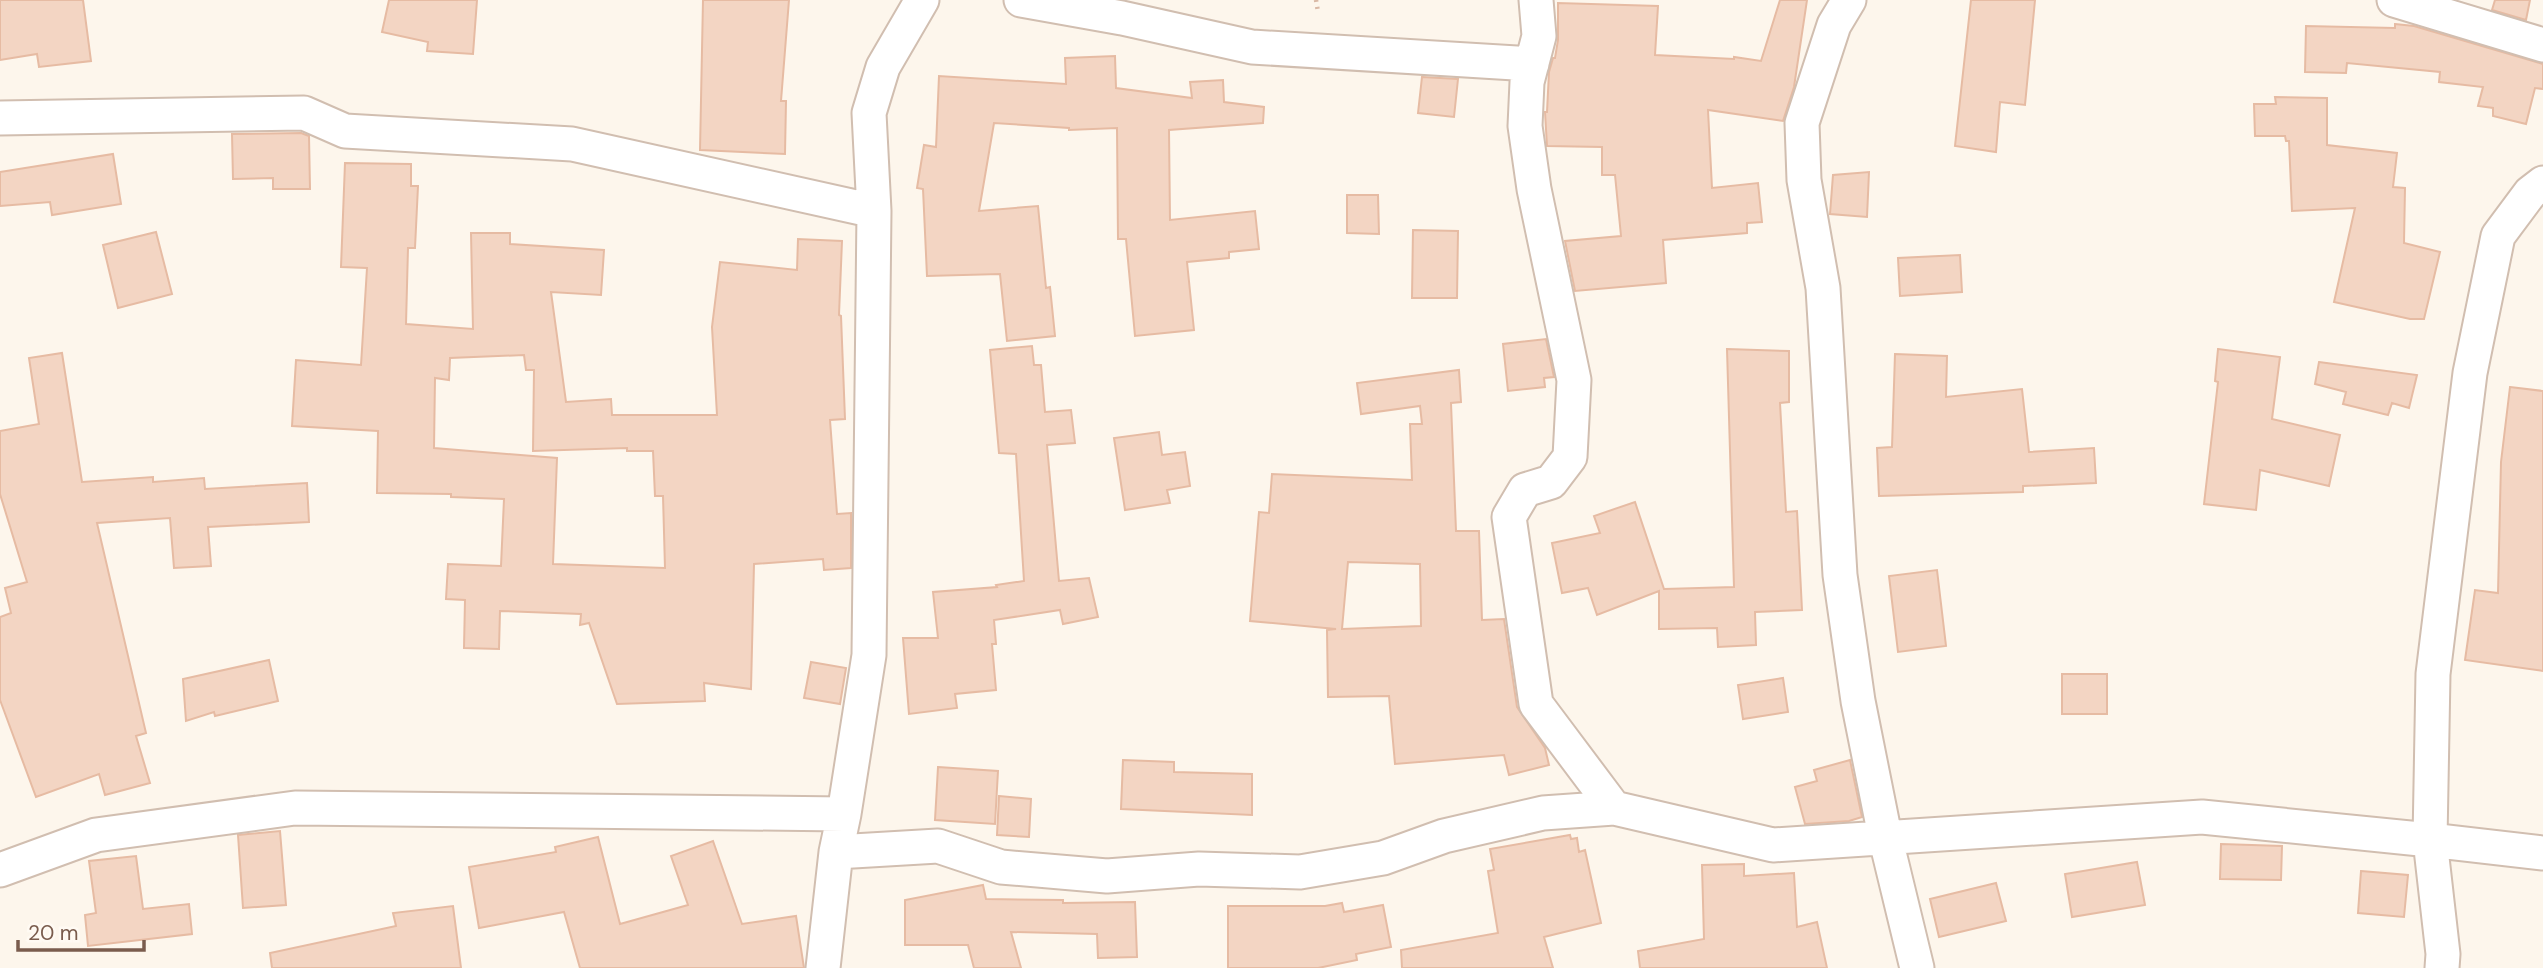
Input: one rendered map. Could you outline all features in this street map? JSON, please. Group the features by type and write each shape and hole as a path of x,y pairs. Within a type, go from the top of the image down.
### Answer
{"street":[{"path":"823,968 836,852 869,655 874,211 869,113 883,67 922,0"},
{"path":"1021,0 1122,18 1252,47 1532,64"},
{"path":"1536,0 1539,36 1527,82 1525,126 1534,189 1574,380 1573,406 1570,457 1551,482 1525,490 1509,517 1536,704 1614,808"},
{"path":"1849,0 1834,25 1802,123 1804,180 1823,288 1840,575 1858,701 1885,836 1917,968"},
{"path":"2394,0 2543,45"},
{"path":"0,118 304,113 345,131 572,144 874,211"},
{"path":"2442,968 2443,954 2430,839 2433,674 2470,373 2498,236 2530,193 2543,183"},
{"path":"0,870 96,835 295,808 844,814"},
{"path":"836,852 937,846 1002,867 1107,876 1199,869 1300,872 1383,858 1444,836 1543,813 1614,808 1773,845 2202,817 2543,853"}],"building":[{"path":"0,0 83,0 91,61 39,67 37,54 0,60"},
{"path":"389,0 477,0 473,54 427,51 428,42 382,32"},
{"path":"703,0 789,0 781,101 786,101 785,154 700,150"},
{"path":"1780,0 1807,0 1794,87 1783,121 1708,110 1712,188 1758,183 1762,222 1747,223 1747,233 1663,240 1666,283 1575,291 1565,241 1621,236 1615,175 1602,175 1602,147 1547,146 1545,112 1549,72 1558,40 1558,3 1658,6 1655,55 1734,57 1761,61"},
{"path":"1971,0 2035,0 2025,105 2000,102 1996,152 1955,146"},
{"path":"2495,0 2530,0 2526,20 2492,10"},
{"path":"2395,24 2414,26 2543,64 2543,89 2535,88 2526,124 2493,116 2493,108 2478,106 2483,87 2439,82 2440,72 2347,63 2346,73 2305,72 2306,26 2395,28"},
{"path":"1115,56 1116,88 1192,98 1190,82 1223,80 1224,102 1264,107 1263,123 1169,130 1170,220 1255,211 1259,249 1229,252 1229,258 1187,262 1194,330 1135,336 1126,239 1118,239 1117,128 1069,130 994,123 979,211 1038,206 1046,288 1050,287 1055,336 1007,341 1000,274 927,276 923,189 917,188 924,145 936,147 939,76 1066,84 1065,58"},
{"path":"1422,77 1458,79 1454,117 1418,113"},
{"path":"2275,97 2327,98 2327,145 2397,153 2393,187 2405,188 2404,243 2440,252 2424,319 2410,319 2334,302 2355,208 2292,211 2289,141 2286,141 2285,136 2255,136 2254,104 2276,104"},
{"path":"301,133 309,136 310,189 273,189 273,178 233,179 232,134"},
{"path":"113,154 121,204 52,215 50,202 0,206 0,172"},
{"path":"345,163 411,164 411,186 418,186 415,248 408,248 406,324 473,329 471,233 510,233 510,244 604,250 601,295 551,292 566,402 611,399 612,415 717,415 712,327 720,262 797,270 798,239 842,241 839,315 845,419 830,420 837,514 851,513 851,568 824,570 823,559 754,564 751,689 704,683 705,701 617,704 589,623 580,625 581,614 500,611 499,649 464,648 465,600 446,599 448,564 501,566 504,499 451,497 451,494 377,493 378,431 292,426 296,360 361,365 367,268 341,267","holes":["524,355 526,370 534,370 533,451 627,448 627,451 653,451 655,496 663,496 665,568 553,564 557,458 434,448 435,378 449,380 450,358"]},
{"path":"1869,172 1867,217 1830,214 1833,175"},
{"path":"1347,195 1378,195 1379,234 1347,233"},
{"path":"1413,230 1458,231 1457,298 1412,298"},
{"path":"156,232 172,294 118,308 103,245"},
{"path":"1960,255 1962,292 1900,296 1898,258"},
{"path":"1546,339 1554,377 1544,378 1545,387 1508,391 1503,344"},
{"path":"1032,346 1034,365 1041,365 1045,412 1071,410 1075,443 1047,445 1059,581 1089,578 1098,617 1063,624 1060,610 994,620 996,644 992,644 996,690 955,694 957,708 909,714 903,638 938,638 933,592 997,587 996,585 1024,581 1016,454 999,453 990,350"},
{"path":"1727,349 1789,351 1789,402 1780,403 1786,512 1797,511 1802,610 1755,612 1756,645 1718,647 1717,628 1659,629 1659,591 1597,615 1588,588 1562,593 1552,543 1600,533 1594,516 1635,502 1664,589 1734,587"},
{"path":"2218,349 2280,357 2272,419 2340,435 2329,486 2260,470 2256,510 2204,504 2218,382 2215,381"},
{"path":"62,353 82,482 153,477 153,482 204,478 205,489 307,483 309,522 208,527 211,566 174,568 170,518 97,523 146,733 136,736 150,783 105,795 99,774 36,797 0,700 0,617 11,613 5,588 27,582 0,494 0,431 39,424 29,358"},
{"path":"1895,354 1947,356 1946,397 2022,389 2029,452 2094,448 2096,483 2023,486 2023,492 1879,496 1877,448 1892,447"},
{"path":"2319,362 2417,375 2409,408 2392,403 2388,415 2343,404 2346,392 2315,384"},
{"path":"1459,370 1461,402 1451,403 1456,531 1479,531 1482,620 1504,619 1517,707 1545,748 1549,765 1509,775 1504,755 1395,764 1389,696 1328,697 1327,630 1336,629 1250,621 1259,512 1269,513 1272,474 1412,480 1410,424 1422,424 1420,406 1361,414 1357,383","holes":["1348,562 1420,564 1421,626 1342,629"]},
{"path":"2510,387 2543,391 2543,671 2465,660 2475,590 2498,593 2501,462"},
{"path":"1159,432 1162,455 1185,452 1190,486 1167,490 1170,503 1125,510 1114,438"},
{"path":"1937,570 1946,646 1898,652 1889,576"},
{"path":"269,660 278,701 215,716 214,712 186,721 183,679"},
{"path":"811,662 846,668 840,704 804,698"},
{"path":"2062,674 2107,674 2107,714 2062,714"},
{"path":"1783,678 1788,712 1743,719 1738,685"},
{"path":"1123,760 1174,762 1174,772 1252,774 1252,815 1121,809"},
{"path":"1850,760 1862,817 1849,821 1805,824 1795,787 1817,781 1814,770"},
{"path":"938,767 998,771 995,824 935,820"},
{"path":"999,796 1031,799 1029,837 997,835"},
{"path":"280,831 286,905 243,908 238,835"},
{"path":"1570,835 1571,839 1577,838 1579,852 1585,850 1601,923 1544,937 1553,968 1402,968 1401,950 1498,933 1488,871 1494,870 1490,849"},
{"path":"598,837 620,924 688,905 671,856 713,841 742,924 796,916 804,968 580,968 564,912 479,928 469,867 556,852 555,847"},
{"path":"2221,844 2282,846 2281,880 2220,879"},
{"path":"136,856 143,909 189,904 192,934 88,946 85,915 96,913 89,861"},
{"path":"2137,862 2145,905 2072,917 2065,874"},
{"path":"1744,864 1744,876 1794,873 1797,927 1817,922 1827,968 1640,968 1638,951 1704,939 1702,865"},
{"path":"2361,871 2408,875 2404,917 2358,913"},
{"path":"1996,883 2006,921 1939,937 1930,899"},
{"path":"983,885 986,899 1063,900 1063,903 1135,902 1137,957 1098,958 1097,934 1011,932 1021,968 974,968 968,945 905,945 905,900"},
{"path":"1342,903 1344,912 1383,905 1391,947 1356,954 1357,960 1318,968 1228,968 1228,906 1325,906"},
{"path":"453,906 461,968 272,968 270,953 396,926 393,913"}]}
